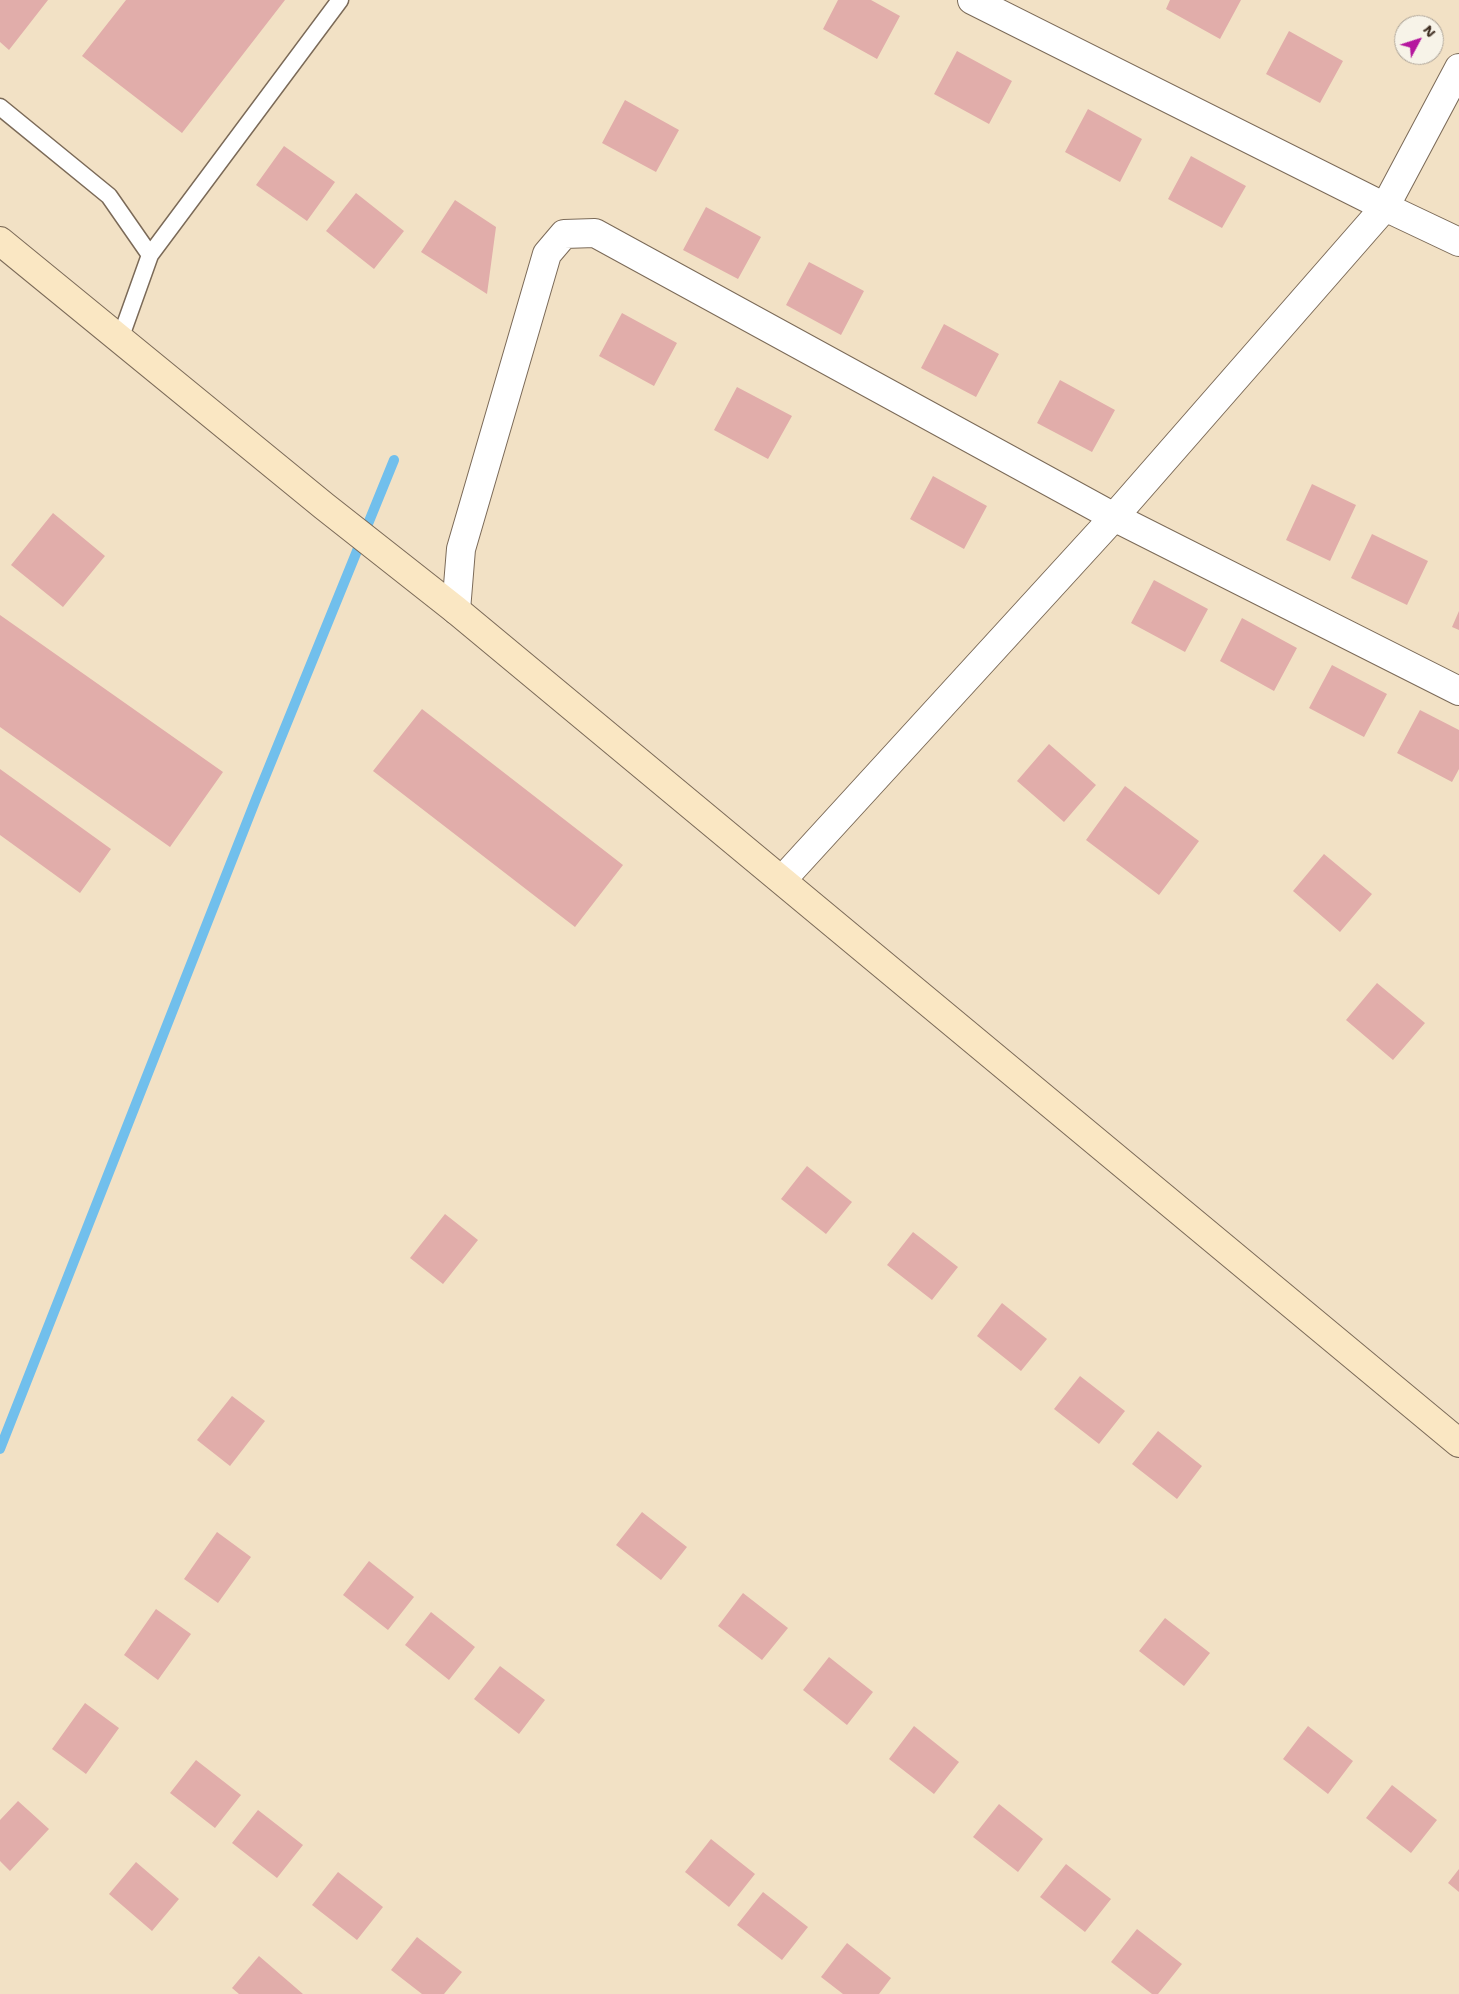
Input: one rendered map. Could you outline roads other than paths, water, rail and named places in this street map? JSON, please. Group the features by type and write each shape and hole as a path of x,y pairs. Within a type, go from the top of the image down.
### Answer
{"main road":[{"path":"0,241 324,506 456,610 1459,1443"}],"street":[{"path":"972,0 1385,207 1459,242"},
{"path":"782,880 1114,517 1385,207 1459,68"},
{"path":"456,610 461,549 547,254 564,234 594,233 1114,517 1459,692"}],"lane":[{"path":"120,339 150,255 340,0"},
{"path":"0,107 109,196 150,255"}],"waterway":[{"path":"0,1449 256,799 394,460"}]}
